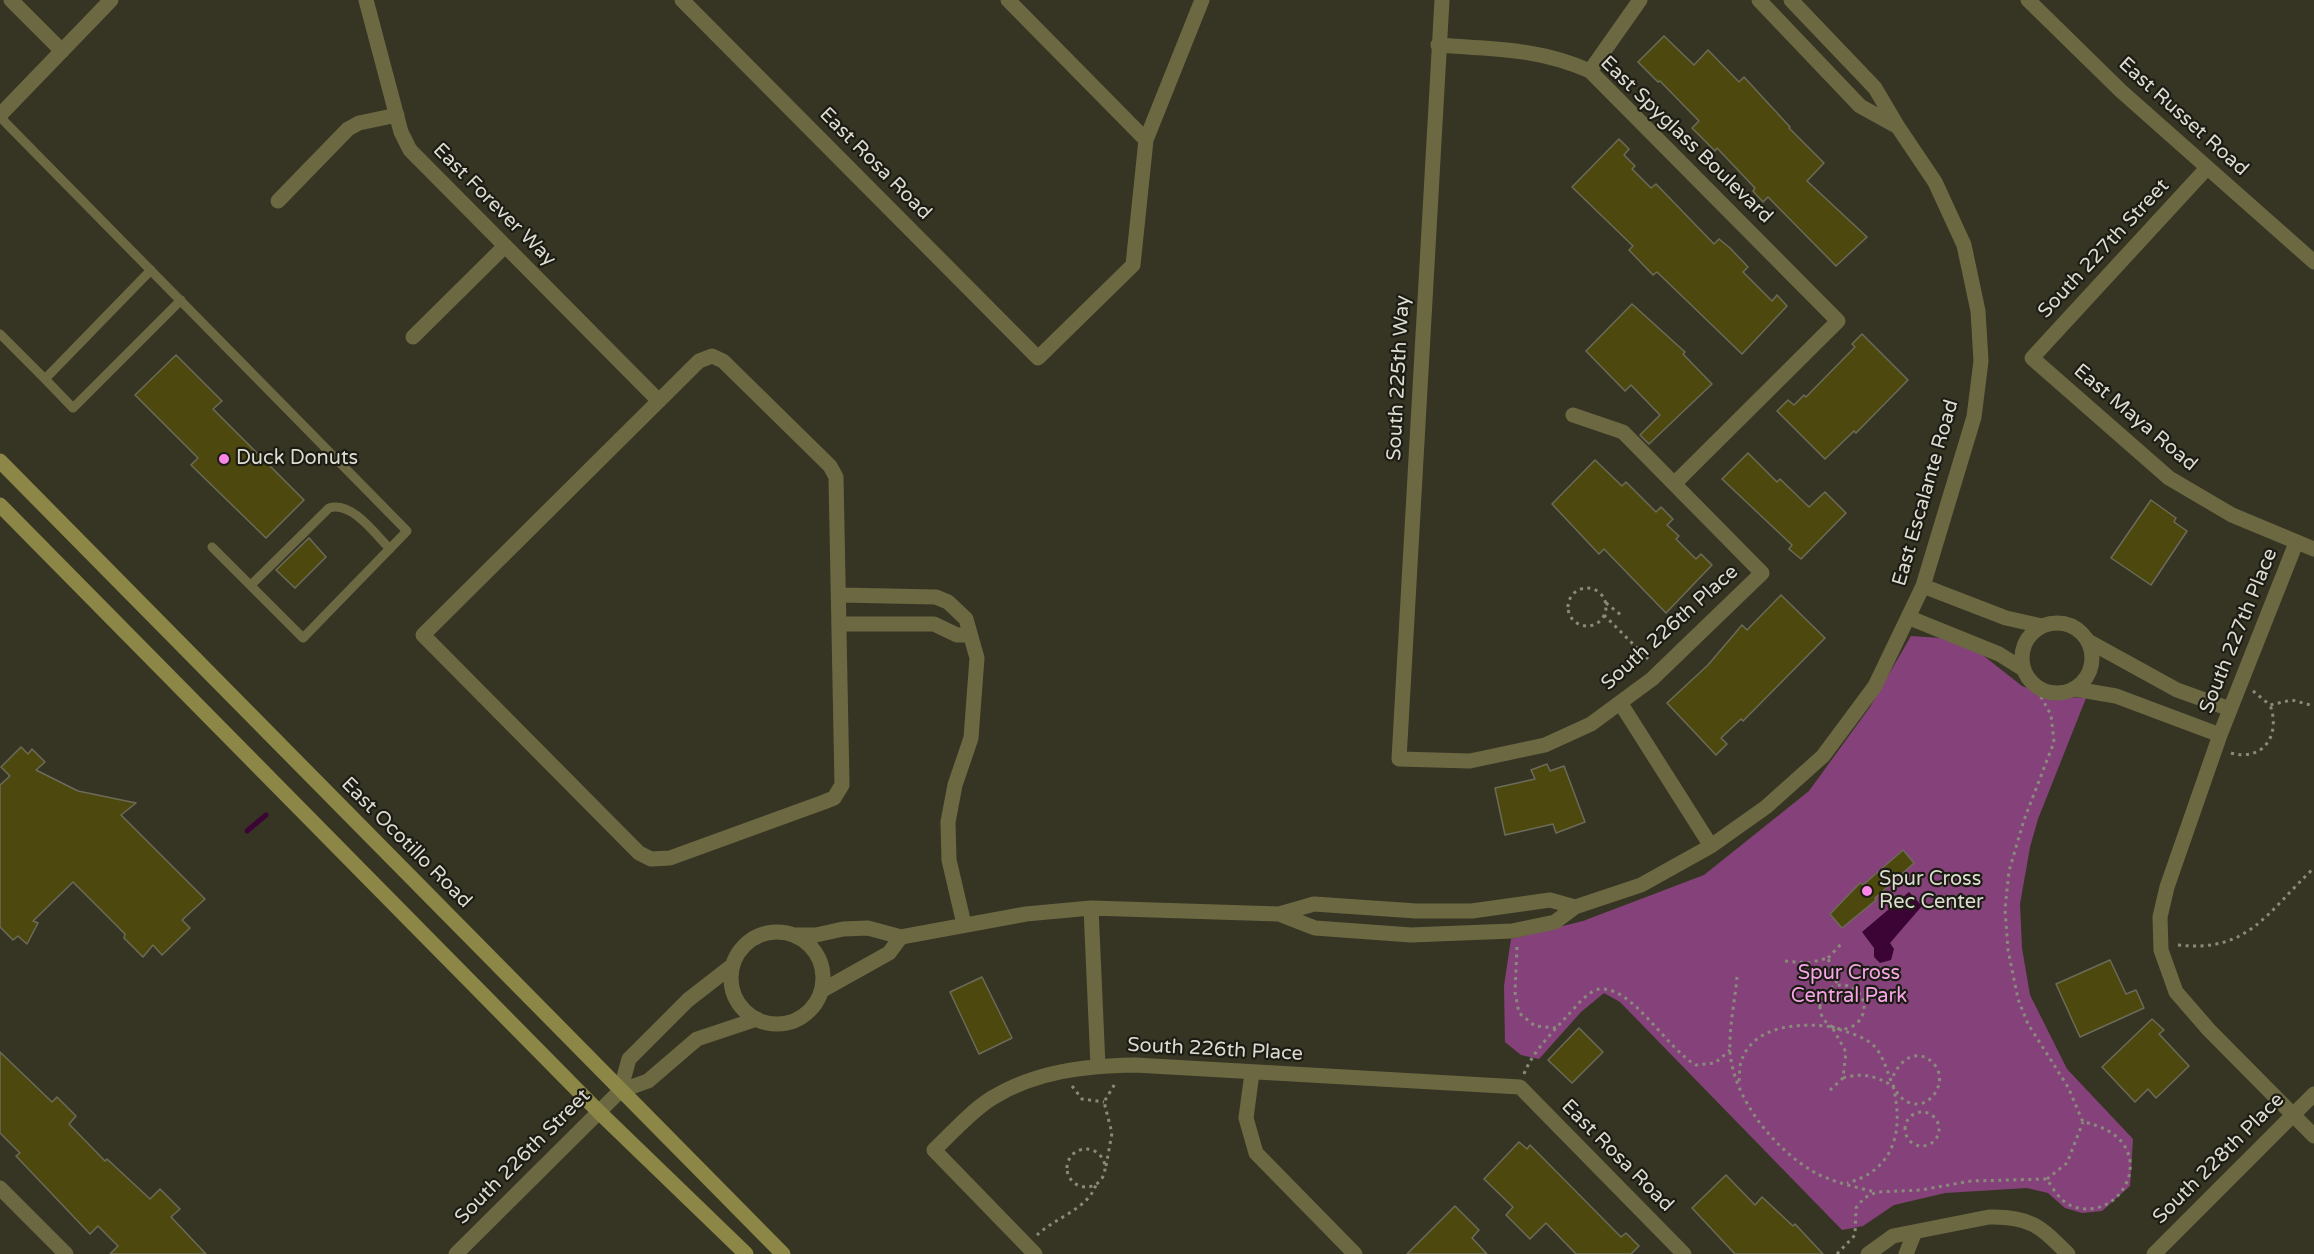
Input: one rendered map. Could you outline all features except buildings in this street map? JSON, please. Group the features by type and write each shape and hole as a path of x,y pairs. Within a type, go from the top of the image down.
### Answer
{"main road":[{"name":"East Ocotillo Road","path":"0,462 783,1254"},
{"path":"0,505 599,1112 746,1254"}],"street":[{"path":"11,0 62,51"},
{"path":"0,116 111,0"},
{"name":"East Forever Way","path":"366,0 401,132 410,150 659,401"},
{"name":"East Rosa Road","path":"682,0 1038,358 1133,265 1146,140"},
{"path":"1008,0 1146,140 1202,0"},
{"name":"South 225th Way","path":"1399,759 1442,0"},
{"path":"1590,71 1640,0"},
{"name":"East Escalante Road","path":"1759,0 1860,106 1898,127"},
{"name":"East Escalante Road","path":"1279,914 1316,928 1412,935 1516,930 1555,922 1575,908 1641,885 1711,846 1766,807 1823,756 1875,686 1910,618 1923,586 1974,417 1981,361 1978,311 1964,244 1935,182 1875,88 1791,0"},
{"name":"East Russet Road","path":"2028,0 2121,91 2314,262"},
{"name":"East Spyglass Boulevard","path":"1438,45 1536,52 1565,60 1590,71 1838,321 1675,483"},
{"path":"278,201 348,129 359,123 397,115"},
{"name":"South 227th Street","path":"2032,358 2207,168"},
{"path":"413,337 505,246"},
{"path":"711,356 723,361 834,472 837,483 843,770 839,793 824,802 660,860 639,854 423,635 659,401 699,362 711,356"},
{"name":"East Maya Road","path":"2032,358 2169,478 2232,514 2314,549"},
{"path":"1574,414 1623,432 1675,483"},
{"name":"South 226th Place","path":"1399,759 1470,761 1545,745 1591,724 1621,704 1660,671 1762,573 1675,483"},
{"name":"South 227th Place","path":"2296,543 2218,741 2167,887 2160,917 2161,945 2176,992 2209,1030 2314,1136"},
{"path":"1923,586 2006,618 2042,626 2063,623 2073,627 2088,641 2177,690 2230,710"},
{"path":"840,595 936,597 960,611 969,627 969,635 974,642 977,658 974,721 967,754 950,803 947,833 949,860 964,924"},
{"path":"1910,618 1999,654 2023,669 2035,686 2055,694 2075,689 2116,696 2218,741"},
{"path":"840,624 934,624 957,635 969,635"},
{"path":"2023,669 2023,648 2034,631 2042,626"},
{"path":"2075,689 2089,673 2092,651 2088,641"},
{"path":"1621,704 1711,846"},
{"path":"620,1091 629,1059 687,1000 733,965 746,944 757,937 781,932 794,935 816,935 843,929 868,928 901,938 964,924 1026,914 1091,908 1279,914 1314,903 1416,911 1472,911 1550,900 1575,908"},
{"path":"1091,908 1098,1066"},
{"path":"794,935 815,952 821,964 821,991"},
{"path":"733,965 731,981 735,996 744,1010 757,1019 776,1023 795,1020 811,1008 821,991 889,953 901,938"},
{"path":"620,1091 648,1082 697,1039 757,1019"},
{"name":"South 226th Place","path":"1031,1250 934,1150 991,1098 1029,1079 1067,1070 1119,1065 1520,1087"},
{"path":"1252,1073 1246,1118 1256,1153 1355,1254"},
{"name":"East Rosa Road","path":"1520,1087 1684,1254"},
{"name":"South 226th Street","path":"456,1254 620,1091"},
{"name":"South 228th Place","path":"2154,1254 2314,1094"},
{"path":"0,1188 66,1254"},
{"path":"1868,1254 1893,1236 1914,1234 1989,1217 2020,1218 2040,1226 2068,1254"},
{"path":"1906,1254 1914,1234"}],"lane":[{"path":"0,116 407,531 303,638 212,547"},
{"path":"45,380 151,270"},
{"path":"0,334 73,408 181,300"},
{"path":"251,585 328,508 336,506 352,512 390,549"}],"path":[{"path":"1584,587 1595,589 1604,596 1606,603 1604,615 1595,625 1584,626 1574,622 1568,612 1568,601 1574,591 1584,587"},
{"path":"1606,603 1621,615"},
{"path":"1604,615 1660,671"},
{"path":"1737,977 1730,1050 1739,1083 1756,1116 1784,1149 1814,1172 1845,1184 1877,1192 1921,1190 1971,1181 2047,1179 2067,1163 2083,1122 2068,1087 2028,1024 2018,999 2008,950 2005,909 2009,871 2024,820 2054,742 2051,715 2035,686"},
{"path":"2218,741 2235,754 2248,754 2260,749 2271,738 2275,726 2270,705 2252,690 2239,688"},
{"path":"2270,705 2292,700 2314,706"},
{"path":"2161,945 2203,948 2244,936 2314,868"},
{"path":"1516,930 1515,992 1519,1013 1535,1026 1556,1028"},
{"path":"1785,961 1808,963 1828,958 1843,942"},
{"path":"1828,958 1838,986"},
{"path":"1739,1083 1741,1061 1751,1044 1764,1035 1802,1023 1832,1027 1843,1029 1854,1026 1862,1018 1864,1006 1860,996 1852,988 1838,986 1830,989 1822,997 1820,1008 1823,1019 1832,1027 1846,1052 1843,1078"},
{"path":"1520,1087 1528,1063 1556,1028 1589,993 1614,991 1632,1004 1674,1049 1696,1065 1715,1063 1730,1050"},
{"path":"1832,1027 1859,1037 1874,1046 1892,1079 1899,1110 1898,1128 1885,1160 1875,1171 1845,1184"},
{"path":"1828,1092 1843,1078 1855,1074 1871,1075 1893,1086 1900,1098 1912,1104 1920,1103 1927,1102 1937,1092 1940,1078 1935,1065 1923,1057 1908,1057 1897,1065 1892,1079"},
{"path":"1104,1102 1114,1090 1119,1065"},
{"path":"1067,1070 1078,1097 1089,1102 1104,1102"},
{"path":"1031,1250 1050,1223 1086,1200 1103,1177 1109,1160 1112,1133 1104,1102"},
{"path":"1920,1103 1921,1113"},
{"path":"1921,1113 1930,1115 1937,1122 1938,1132 1935,1140 1927,1146 1917,1146 1909,1141 1905,1132 1906,1123 1912,1115 1921,1113"},
{"path":"2047,1179 2058,1195 2071,1206 2090,1209 2109,1202 2124,1191 2130,1170 2130,1158 2125,1145 2118,1136 2106,1128 2083,1122"},
{"path":"1096,1184 1086,1187 1076,1185 1069,1178 1066,1168 1069,1158 1076,1151 1085,1149 1095,1151 1102,1158 1105,1167"},
{"path":"1837,1254 1855,1235 1856,1208 1864,1198 1877,1192"}],"green space":[{"name":"Spur Cross Central Park","path":"1911,636 1940,638 1980,653 2022,686 2049,696 2086,698 2038,819 2030,847 2020,904 2022,948 2030,995 2067,1069 2133,1139 2130,1186 2102,1211 2082,1213 2065,1208 2048,1193 2027,1188 1945,1193 1894,1205 1863,1226 1842,1230 1620,1002 1604,993 1581,1012 1539,1059 1521,1055 1505,1042 1504,986 1511,939 1583,921 1704,875 1809,791 1870,707"}],"shaded area":[{"path":"1909,892 1922,906 1890,943 1894,949 1891,960 1880,963 1874,957 1874,948 1862,932"}],"waterway":[{"path":"247,831 266,815"}],"place":[{"name":"Duck Donuts","path":"224,459"},
{"name":"Spur Cross Rec Center","path":"1867,891"}]}
